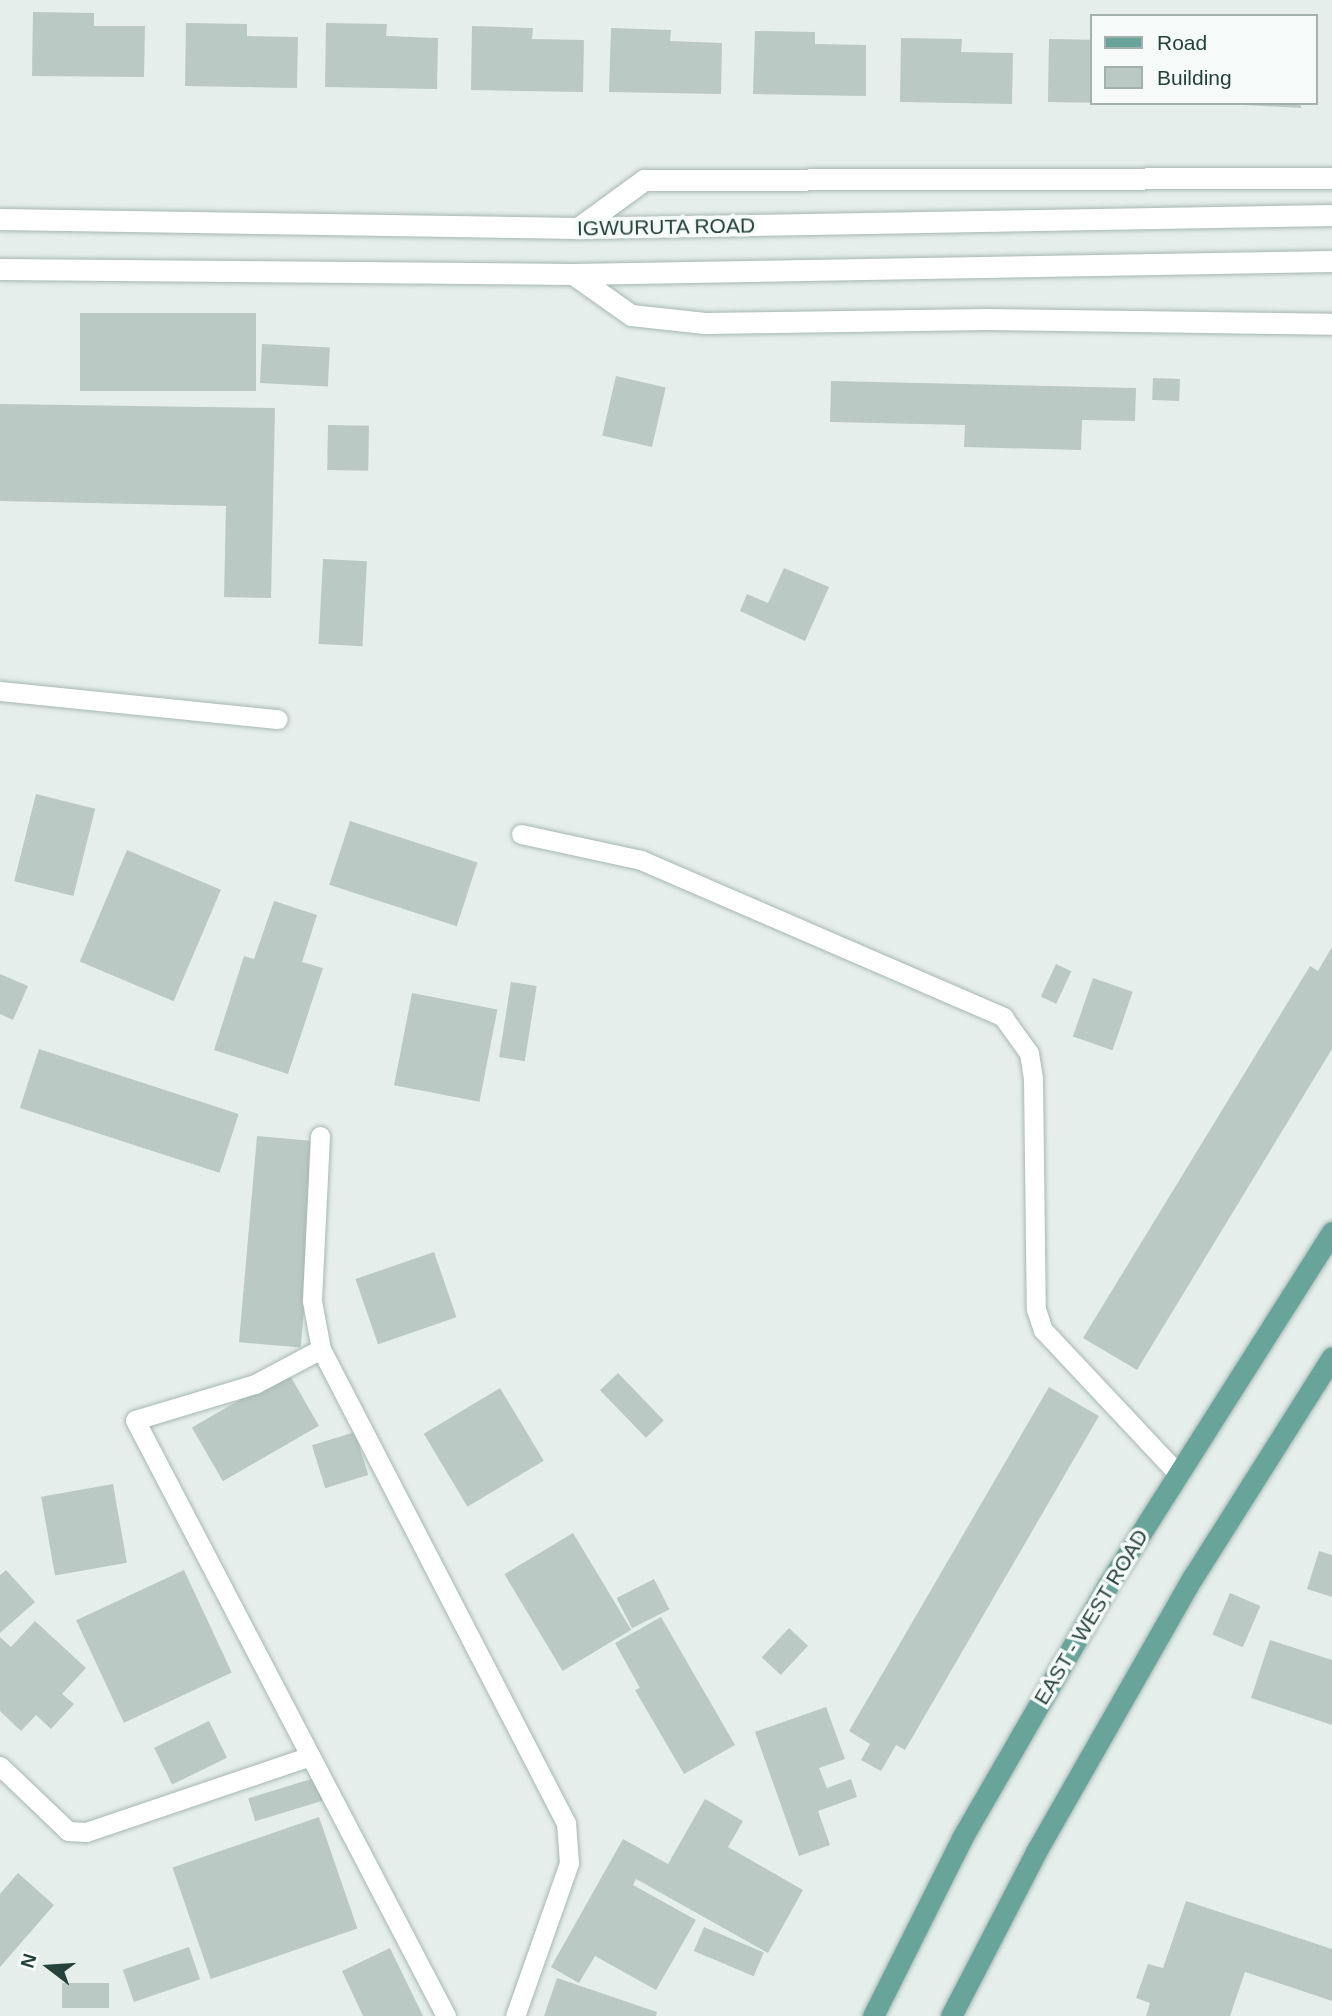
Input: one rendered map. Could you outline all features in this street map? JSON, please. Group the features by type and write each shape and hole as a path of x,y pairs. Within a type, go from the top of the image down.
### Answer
{"main road":[{"path":"578,228 644,180 1332,178"},
{"name":"IGWURUTA ROAD","path":"0,219 578,228 1332,215"},
{"path":"0,269 573,274 1332,261"},
{"path":"573,274 631,315 705,323 987,319 1332,324"},
{"name":"EAST - WEST ROAD","path":"873,2016 962,1838 1178,1474 1332,1232"},
{"path":"951,2016 1037,1850 1193,1577 1332,1357"}],"lane":[{"path":"0,691 278,719"},
{"path":"521,834 641,860 1003,1017 1024,1043 1033,1079 1037,1308 1043,1330 1178,1474"},
{"path":"320,1136 312,1301 321,1349 566,1823 569,1863 515,2016"},
{"path":"321,1349 255,1384 135,1420 446,2016"},
{"path":"0,1766 68,1830 86,1832 310,1756"}],"building":[{"path":"33,12 94,13 94,26 145,26 144,77 32,76"},
{"path":"186,23 247,24 247,36 298,37 297,88 185,86"},
{"path":"326,23 387,24 386,36 438,38 437,89 325,87"},
{"path":"472,26 533,28 532,39 584,40 583,92 471,90"},
{"path":"611,28 671,30 670,41 722,43 721,94 609,92"},
{"path":"755,31 815,32 815,44 866,45 866,96 753,94"},
{"path":"901,38 962,39 961,52 1013,53 1012,104 900,102"},
{"path":"1049,39 1090,40 1090,103 1048,102"},
{"path":"1245,105 1301,105 1301,108"},
{"path":"80,313 256,313 256,391 80,391"},
{"path":"262,344 330,348 328,387 260,383"},
{"path":"616,376 666,387 652,447 602,435"},
{"path":"1153,378 1180,379 1179,401 1152,400"},
{"path":"831,381 1136,388 1135,421 1082,420 1081,450 964,447 965,425 830,422"},
{"path":"0,404 275,408 271,598 224,597 226,506 0,501"},
{"path":"328,425 369,426 368,471 327,470"},
{"path":"323,559 367,561 362,646 319,644"},
{"path":"784,568 829,587 805,641 740,611 747,594 768,603"},
{"path":"36,794 95,809 73,896 14,881"},
{"path":"350,821 477,862 457,926 329,885"},
{"path":"127,850 221,890 174,1001 80,961"},
{"path":"274,901 317,915 302,962 323,968 288,1074 214,1050 244,956 254,959"},
{"path":"1332,947 1332,1049 1137,1370 1083,1338 1310,966 1318,971"},
{"path":"1056,964 1071,971 1056,1004 1041,997"},
{"path":"0,974 28,986 13,1020 0,1014"},
{"path":"1093,978 1133,992 1113,1050 1073,1037"},
{"path":"511,982 537,986 525,1061 499,1057"},
{"path":"412,993 497,1010 479,1102 394,1085"},
{"path":"39,1049 239,1114 220,1173 20,1108"},
{"path":"257,1136 319,1141 301,1348 239,1342"},
{"path":"434,1252 456,1317 378,1344 356,1279"},
{"path":"288,1372 319,1426 223,1481 192,1428"},
{"path":"618,1373 664,1420 646,1438 600,1390"},
{"path":"1049,1387 1099,1416 905,1750 896,1745 881,1771 861,1760 870,1744 849,1731"},
{"path":"500,1388 544,1461 467,1507 424,1434"},
{"path":"355,1432 368,1475 325,1488 312,1445"},
{"path":"113,1484 127,1563 55,1575 41,1497"},
{"path":"573,1533 631,1630 563,1671 504,1574"},
{"path":"1319,1551 1332,1555 1332,1597 1307,1589"},
{"path":"6,1570 35,1602 0,1633 0,1575"},
{"path":"184,1570 232,1672 124,1723 76,1620"},
{"path":"654,1579 669,1609 632,1628 617,1598"},
{"path":"1230,1593 1260,1606 1243,1647 1212,1634"},
{"path":"661,1617 735,1745 684,1774 635,1690 640,1688 615,1643"},
{"path":"35,1621 86,1668 62,1694 74,1704 51,1729 36,1715 21,1731 0,1711 0,1637 11,1647"},
{"path":"789,1628 808,1646 781,1675 762,1657"},
{"path":"1270,1640 1332,1660 1332,1725 1251,1698"},
{"path":"826,1707 845,1759 819,1768 827,1788 851,1779 857,1797 818,1811 830,1845 799,1856 755,1732"},
{"path":"209,1721 227,1758 172,1785 154,1748"},
{"path":"318,1777 325,1800 255,1821 248,1798"},
{"path":"705,1799 743,1821 728,1847 803,1890 768,1953 636,1879 633,1885 696,1920 656,1990 595,1956 579,1983 551,1967 623,1839 668,1864"},
{"path":"319,1817 357,1929 211,1979 172,1867"},
{"path":"18,1873 54,1905 0,1967 0,1894"},
{"path":"1186,1901 1332,1949 1332,2001 1245,1972 1230,2016 1146,2016 1150,2003 1136,1998 1148,1964 1163,1968"},
{"path":"704,1927 764,1952 754,1976 694,1951"},
{"path":"189,1947 200,1979 134,2002 123,1970"},
{"path":"390,1948 423,2016 363,2016 342,1971"},
{"path":"557,1978 657,2012 656,2016 544,2016"},
{"path":"62,1983 109,1983 109,2008 62,2008"}]}
